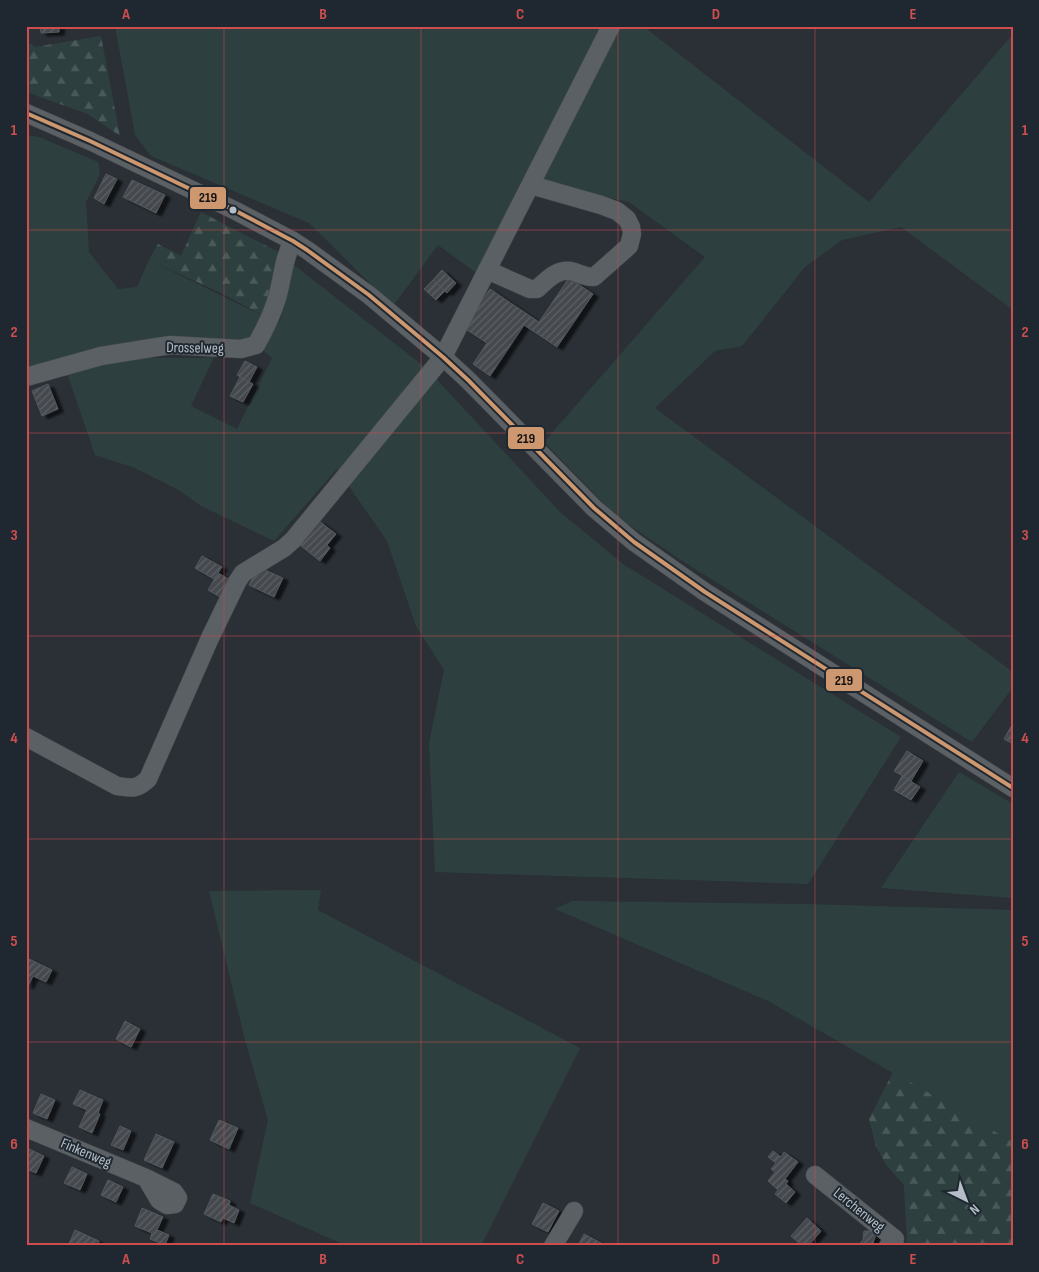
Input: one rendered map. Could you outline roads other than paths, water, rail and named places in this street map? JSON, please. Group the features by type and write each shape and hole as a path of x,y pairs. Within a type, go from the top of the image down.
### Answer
{"street":[{"path":"26,737 117,786 140,787 148,779 210,638 237,582 243,574 284,548 292,540 443,357 611,26"},
{"path":"26,113 90,141 234,210 293,241 369,295 443,357 594,508 657,559 705,592 1013,788"},
{"path":"487,270 530,289 537,289 560,271 572,271 585,277 594,276 629,246 632,234 631,227 627,219 617,211 530,185"},
{"name":"Drosselweg","path":"26,377 101,356 170,345 241,349 256,344 270,320 287,252 293,241"},
{"name":"Finkenweg","path":"26,1128 146,1178"},
{"name":"Lerchenweg","path":"815,1174 895,1239 888,1246"},
{"path":"553,1246 574,1212"}]}
